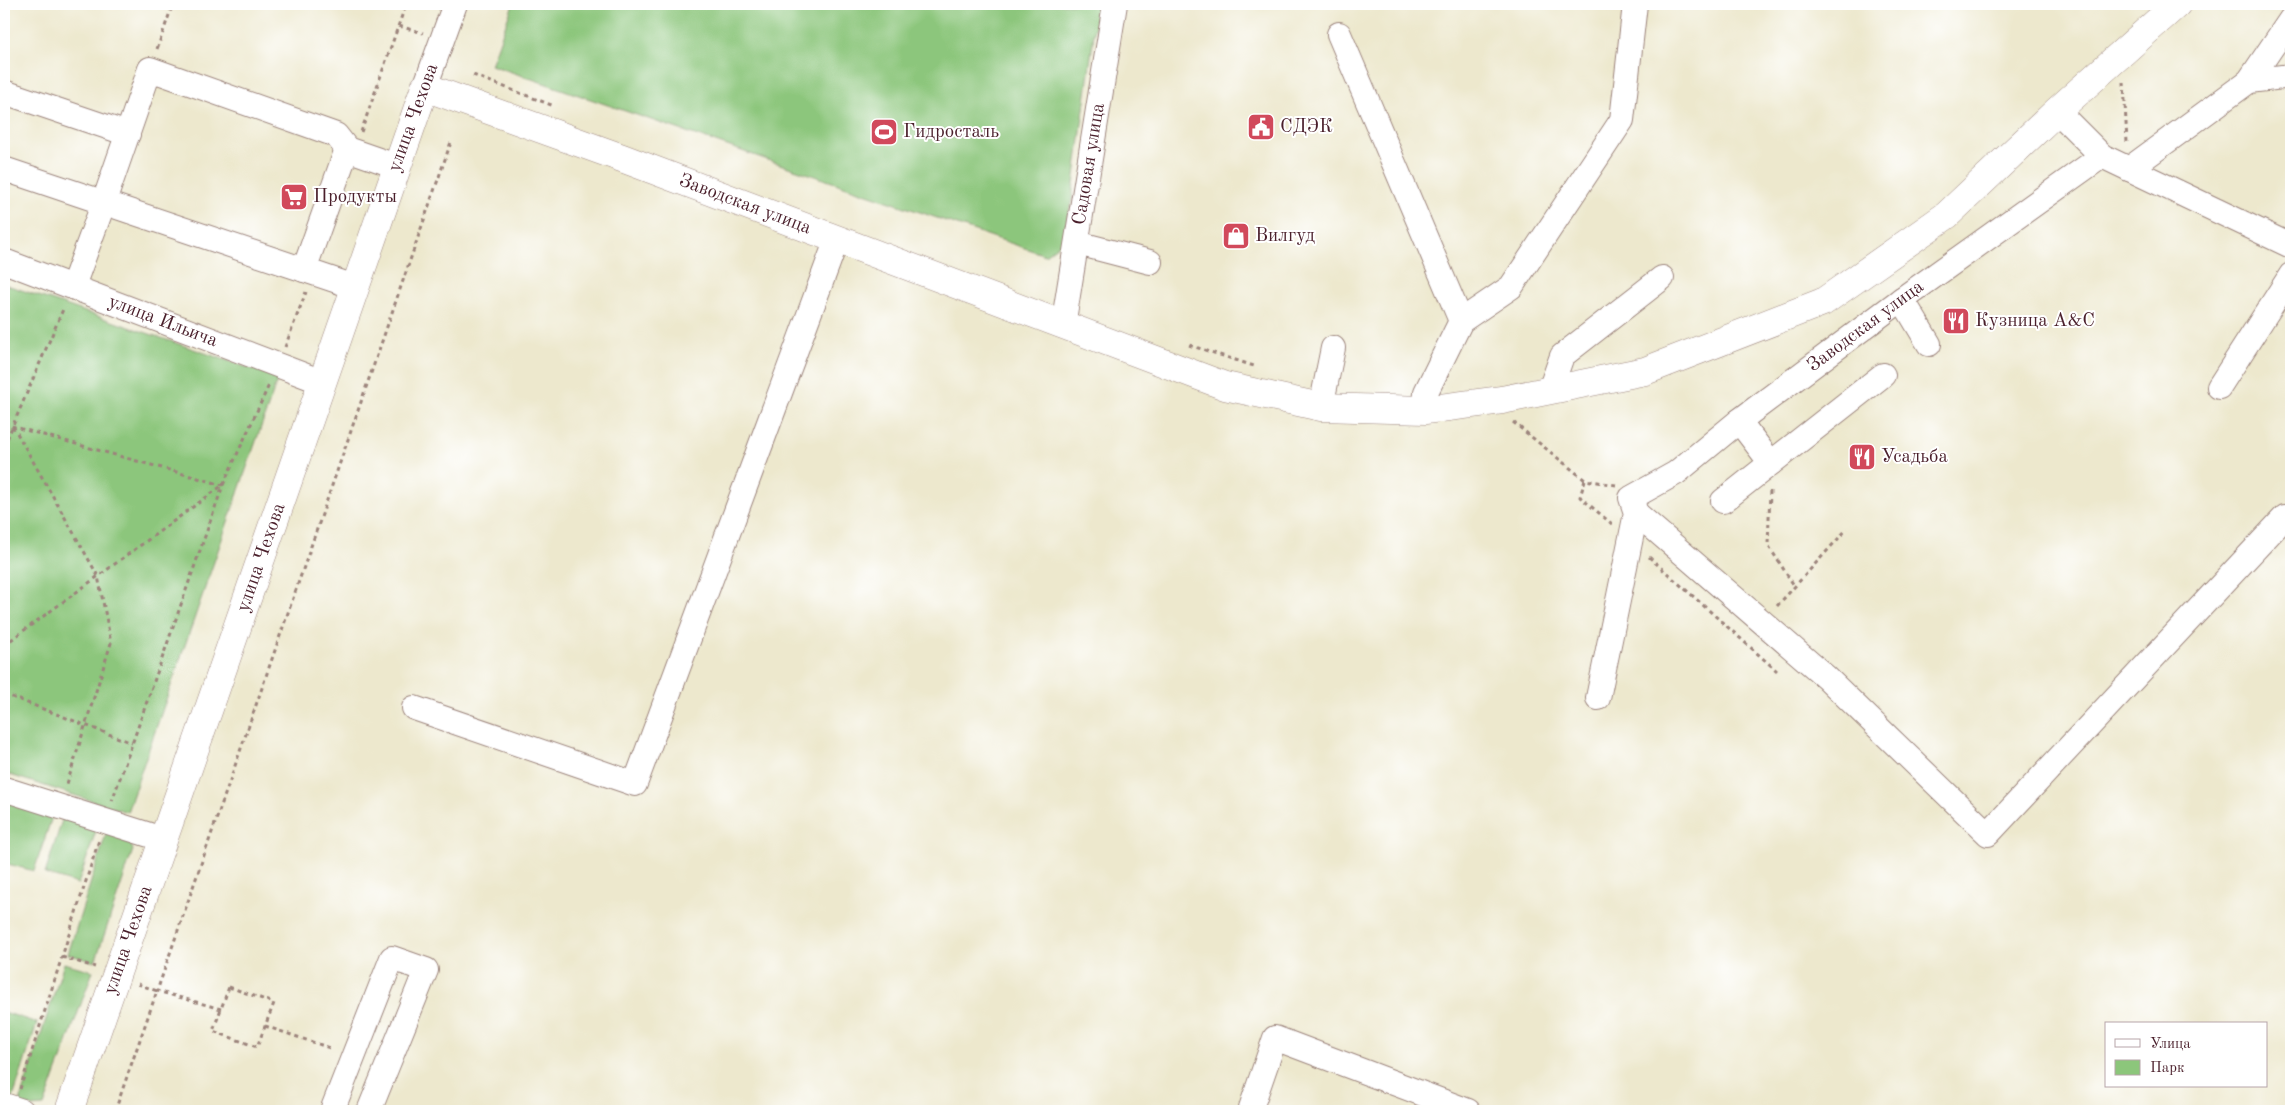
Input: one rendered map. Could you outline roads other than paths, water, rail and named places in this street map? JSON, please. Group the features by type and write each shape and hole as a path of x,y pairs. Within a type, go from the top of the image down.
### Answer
{"main road":[{"name":"Заводская улица","path":"425,87 622,158 1225,386 1321,407 1425,410 1502,400 1645,371 1823,302 1947,215 2057,111 2177,4"},
{"name":"улица Чехова","path":"69,1111 425,87"}],"street":[{"name":"улица Чехова","path":"425,87 455,4"},
{"name":"Садовая улица","path":"1063,326 1074,232 1116,4"},
{"path":"1425,410 1426,392 1461,321 1511,287 1622,120 1635,4"},
{"path":"2128,169 2249,81 2291,19"},
{"path":"1339,34 1461,321"},
{"path":"73,286 150,69 336,135 347,149 396,166"},
{"path":"2249,81 2291,76"},
{"path":"4,92 128,134"},
{"path":"2057,111 2102,156 2291,246"},
{"path":"304,270 347,149"},
{"name":"Заводская улица","path":"1637,501 1676,474 1739,421 1902,299 2102,156"},
{"path":"4,169 355,288"},
{"path":"1074,232 1150,262"},
{"path":"414,708 635,784 837,239"},
{"name":"улица Ильича","path":"4,261 322,382"},
{"path":"2219,387 2291,275"},
{"path":"1550,390 1562,356 1662,278"},
{"path":"1902,299 1929,344"},
{"path":"1321,407 1333,348"},
{"path":"1723,501 1882,375"},
{"path":"1739,421 1771,463"},
{"path":"1598,698 1631,541 1637,501"},
{"path":"1637,501 1761,623 1826,677 1988,834 2285,517"},
{"path":"4,789 162,840"},
{"path":"332,1111 352,1055 392,958 426,970 369,1111"},
{"path":"1250,1111 1275,1038 1468,1111"}],"place":[{"name":"СДЭК","path":"1261,127"},
{"name":"Гидросталь","path":"884,132"},
{"name":"Продукты","path":"294,197"},
{"name":"Вилгуд","path":"1236,236"},
{"name":"Кузница А&С","path":"1956,321"},
{"name":"Усадьба","path":"1862,457"}]}
